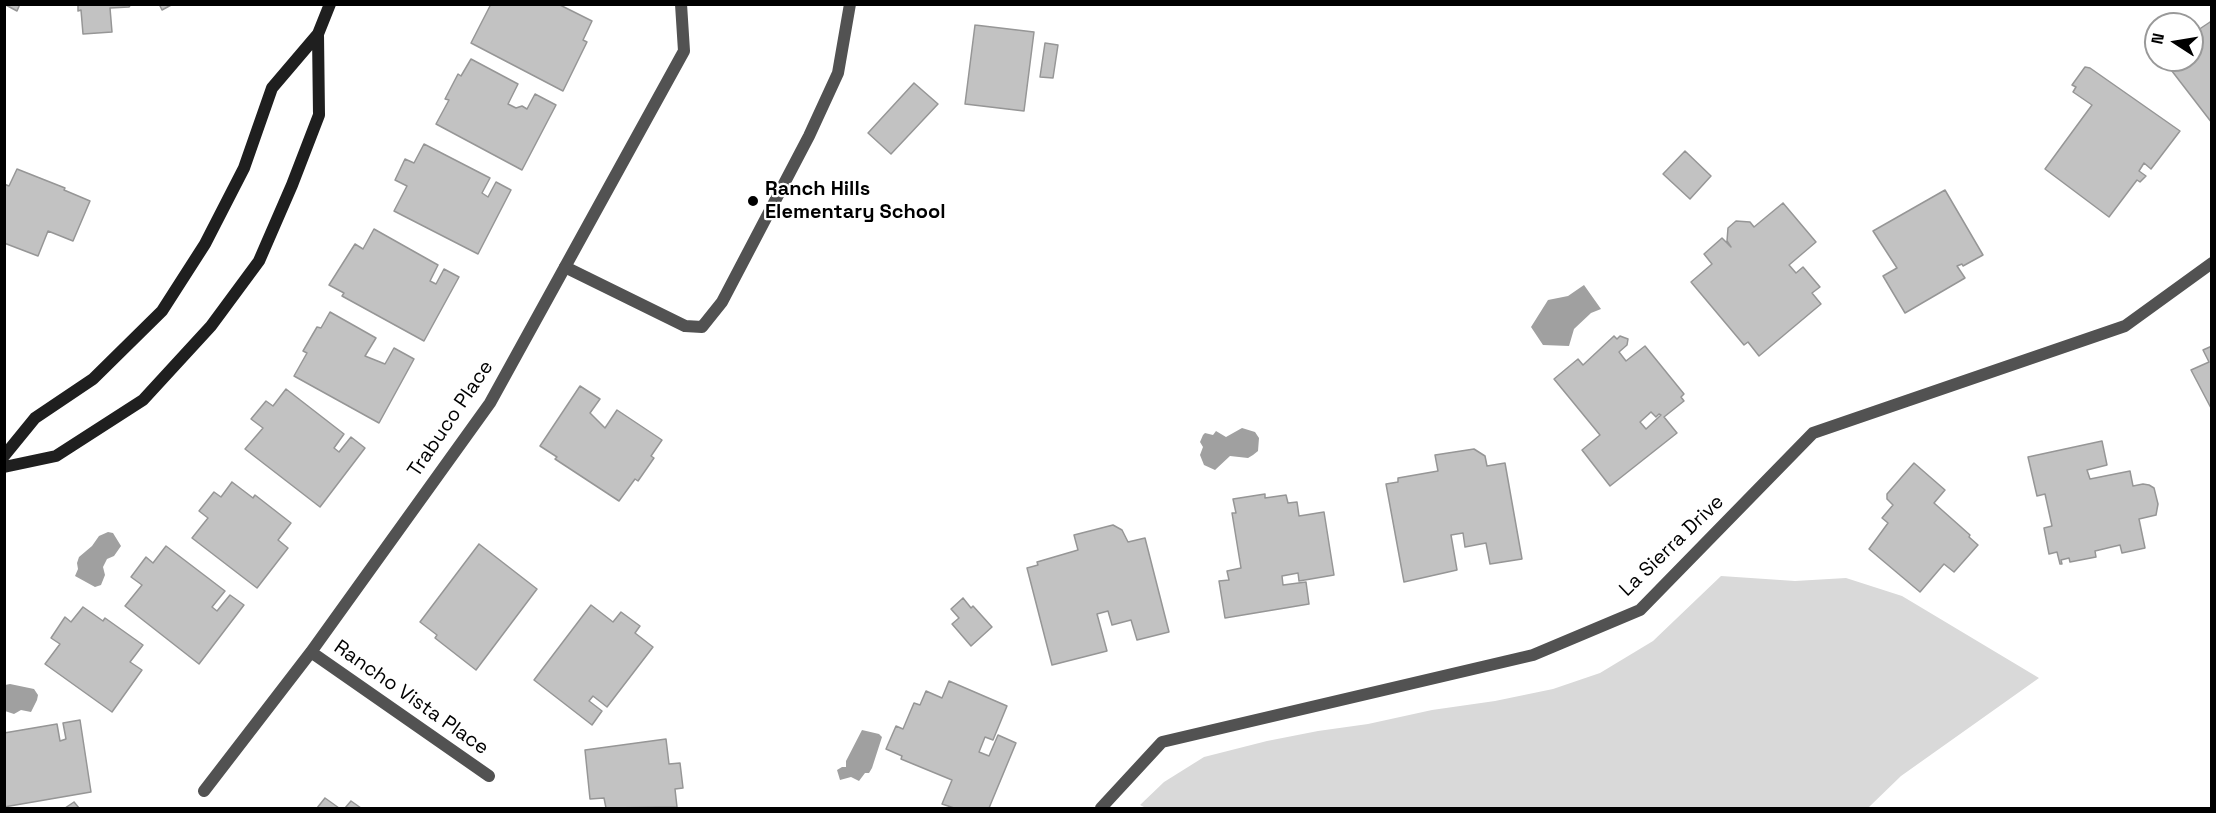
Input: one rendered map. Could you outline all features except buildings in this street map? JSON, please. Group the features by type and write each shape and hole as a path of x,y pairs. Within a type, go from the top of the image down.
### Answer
{"main road":[{"path":"4,456 34,418 93,380 162,311 205,244 244,168 272,88 318,34 330,4"},
{"path":"4,467 56,456 143,400 211,326 259,261 319,115 318,34"}],"street":[{"name":"Trabuco Place","path":"204,791 311,652 490,404 684,51 681,4"},
{"path":"565,267 685,326 702,327 722,302 810,136 838,73 850,4"},
{"name":"La Sierra Drive","path":"1101,808 1162,742 1533,655 1640,610 1813,433 2125,326 2211,263"},
{"name":"Rancho Vista Place","path":"311,652 489,776"}],"shaded area":[{"path":"1584,285 1601,309 1591,313 1574,329 1569,346 1543,345 1531,327 1548,300 1568,296"},
{"path":"1242,428 1255,432 1259,438 1258,451 1248,458 1230,456 1215,470 1204,465 1200,455 1203,447 1200,442 1205,433 1213,435 1216,431 1226,437"},
{"path":"108,532 113,533 121,546 114,556 107,559 103,567 105,575 101,585 95,587 75,576 78,569 77,563 79,557 92,546 99,536"},
{"path":"1721,576 1795,581 1846,578 1902,596 2039,678 1901,776 1868,808 1146,808 1140,805 1164,782 1204,757 1318,731 1368,724 1432,710 1495,701 1553,689 1600,673 1653,641"},
{"path":"5,685 34,689 38,695 31,712 21,710 14,714 5,711"},
{"path":"862,730 879,734 882,737 872,768 859,781 851,777 840,780 837,770 846,767 846,761"}],"place":[{"name":"Ranch Hills Elementary School","path":"753,201"}]}
